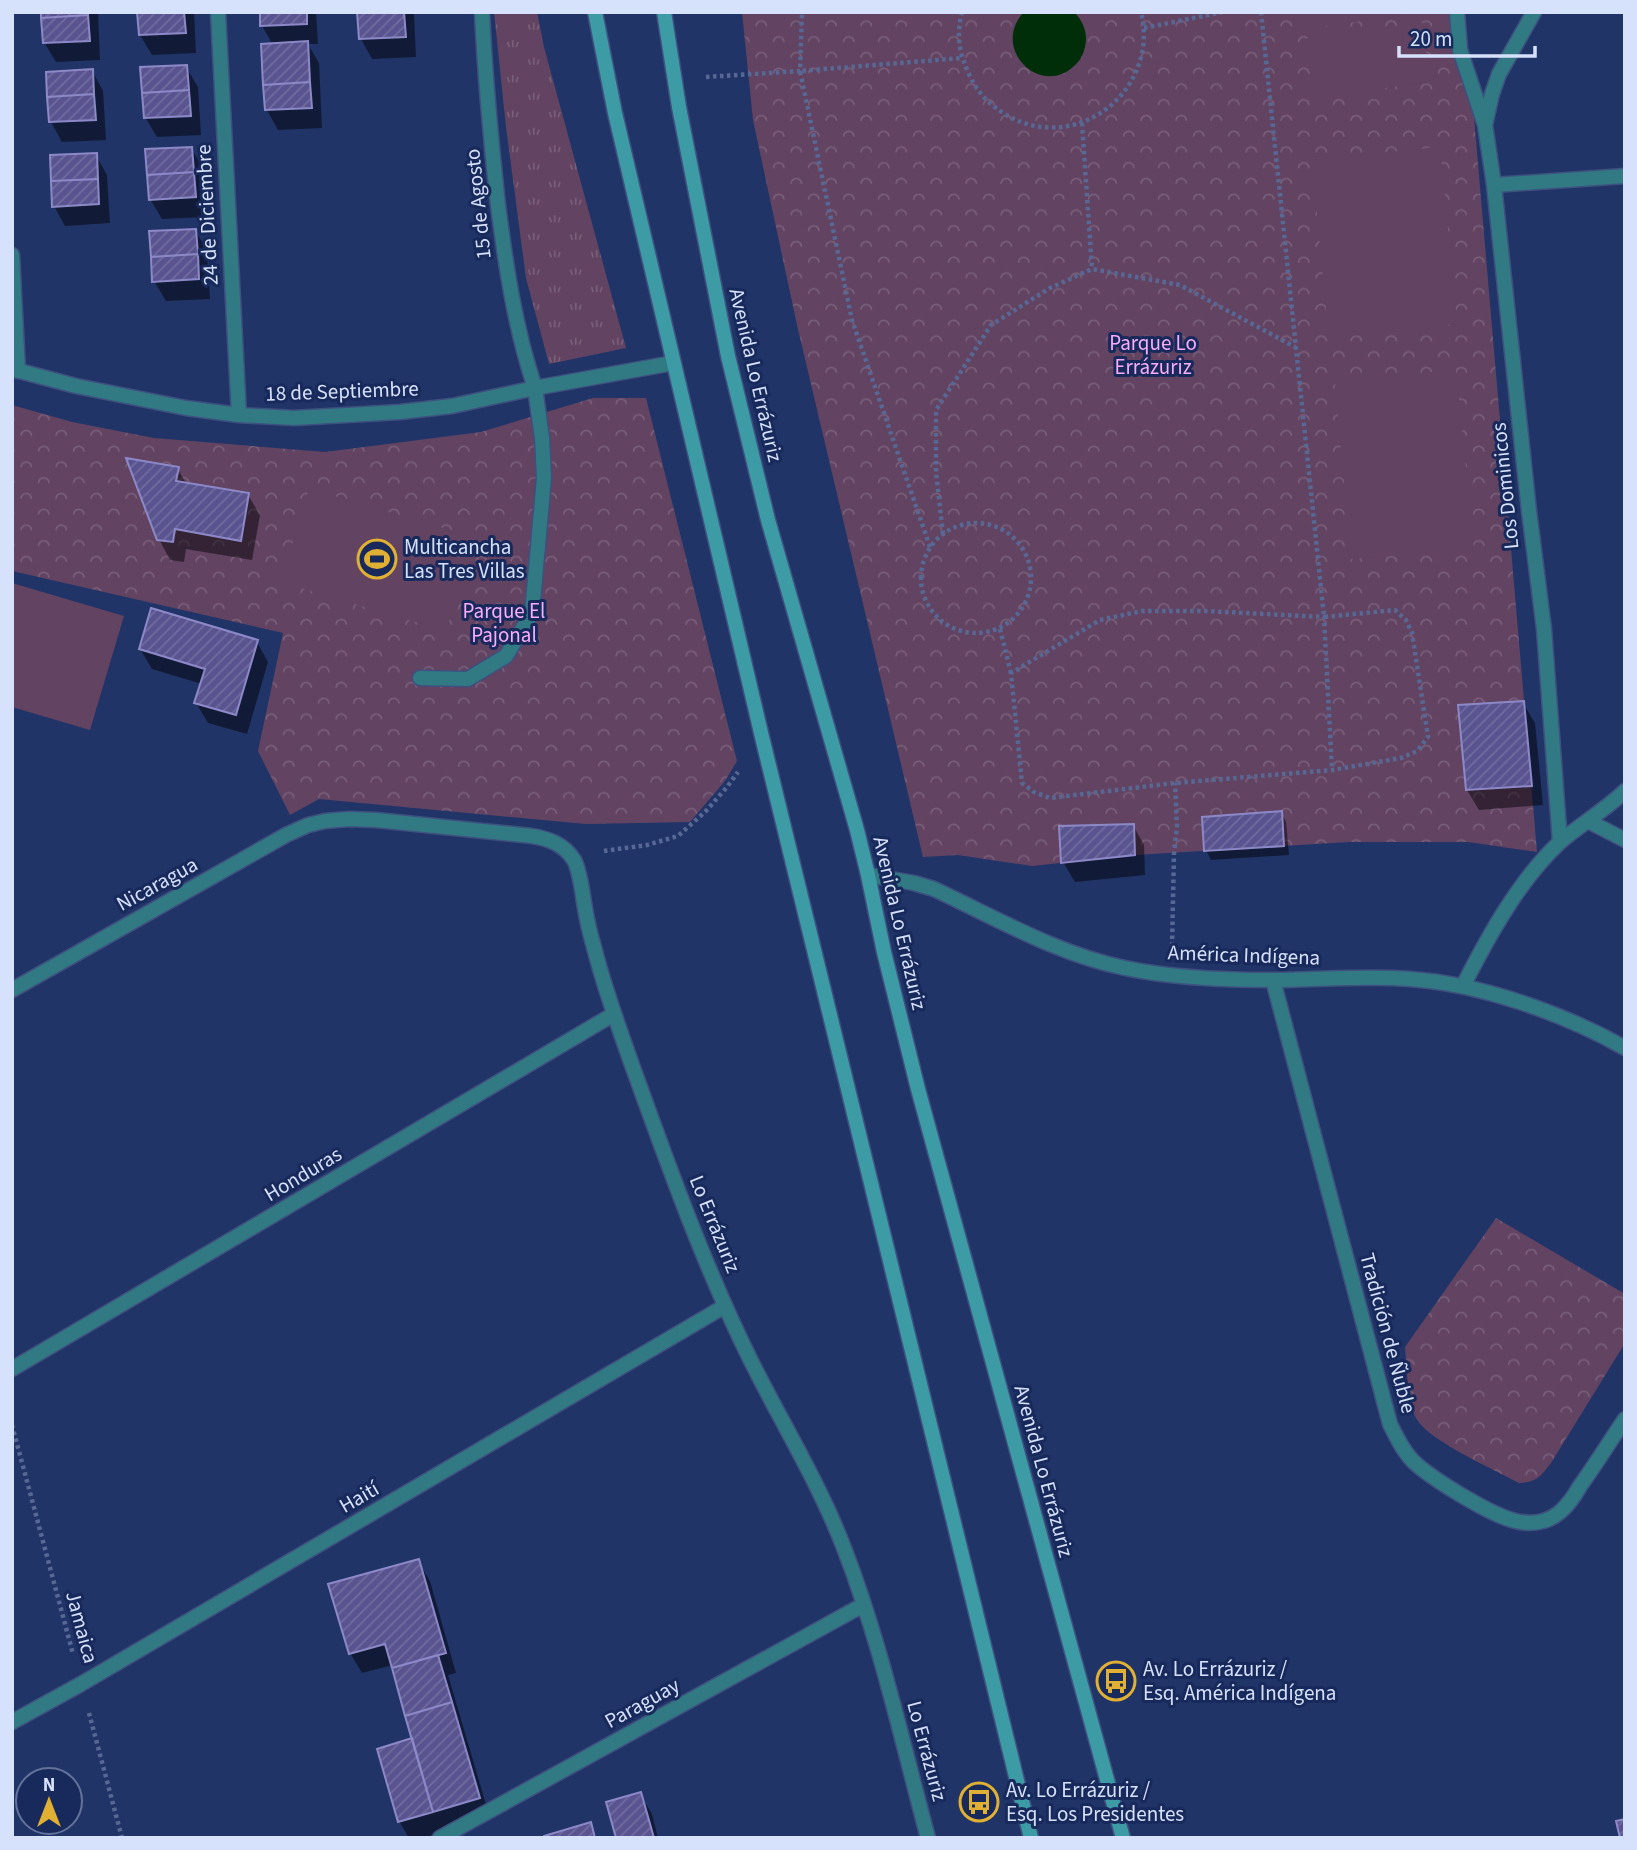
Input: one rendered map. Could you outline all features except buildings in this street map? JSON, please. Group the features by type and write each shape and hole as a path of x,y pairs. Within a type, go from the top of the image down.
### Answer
{"main road":[{"path":"594,12 615,113 762,737 1031,1838"},
{"name":"Avenida Lo Errázuriz","path":"664,12 704,237 734,381 768,520 868,875 918,1089 1123,1838"}],"street":[{"name":"24 de Diciembre","path":"218,12 239,415"},
{"name":"15 de Agosto","path":"420,678 468,679 506,656 532,613 544,478 542,439 535,388 522,350 506,270 482,12"},
{"name":"Los Dominicos","path":"1457,12 1460,50 1485,125 1494,185 1544,629 1560,842"},
{"name":"Los Dominicos","path":"1485,125 1499,74 1534,12"},
{"path":"1494,185 1625,176"},
{"path":"12,255 15,370"},
{"name":"18 de Septiembre","path":"15,370 76,386 186,408 294,418 452,406 673,363"},
{"path":"1463,986 1484,944 1512,900 1543,861 1560,842 1625,792"},
{"name":"Nicaragua","path":"12,990 308,825 349,819 376,820 532,836 549,839 563,848"},
{"path":"1588,821 1625,840"},
{"name":"Lo Errázuriz","path":"563,848 574,861 579,877 595,952 614,1014 652,1120 725,1306 830,1512 845,1549 881,1662 928,1838"},
{"name":"América Indígena","path":"868,875 914,883 934,890 1060,948 1125,968 1231,980 1410,979 1463,986 1530,1006 1595,1031 1625,1048"},
{"name":"Tradición de Ñuble","path":"1273,980 1390,1424 1405,1452 1441,1483 1490,1512 1513,1521 1541,1521 1560,1512 1574,1496 1625,1419"},
{"name":"Honduras","path":"12,1369 614,1014"},
{"name":"Haití","path":"12,1722 81,1685 725,1306"},
{"name":"Paraguay","path":"440,1838 863,1605"}],"path":[{"path":"802,12 800,71 852,320 930,547"},
{"path":"962,12 958,28 962,58 974,86 994,108 1021,123 1051,128 1082,123 1108,109 1129,86 1142,58 1144,28 1140,12"},
{"path":"1144,28 1223,12"},
{"path":"1261,12 1324,617 1332,770"},
{"path":"674,79 962,58"},
{"path":"1082,123 1092,269"},
{"path":"943,534 936,472 936,410 991,325 1050,288 1092,269 1180,285 1296,348"},
{"path":"977,523 995,526 1011,536 1024,550 1030,567 1031,585 1026,602 1016,617 1000,629 982,633 965,632 948,626 934,614 925,599 921,581 923,564 930,547 943,534 959,526 977,523"},
{"path":"1000,629 1011,673 1022,783 1050,799 1175,783 1332,770 1401,758 1417,751 1428,737 1412,633 1406,620 1395,610 1324,617 1142,611 1100,620 1011,673"},
{"path":"563,848 602,852 647,845 678,836 706,811 727,787 762,737"},
{"path":"1171,975 1177,826 1175,783"},
{"name":"Jamaica","path":"12,1425 122,1838"}],"green space":[{"path":"494,12 537,12 544,47 626,348 549,364 526,278"},
{"name":"Parque Lo Errázuriz","path":"742,12 1465,12 1537,852 1468,842 1349,842 1135,855 1032,866 958,855 923,857 797,325 753,120"},
{"path":"1306,12 1424,12 1424,13 1308,28"},
{"path":"1423,23 1430,82 1315,97 1307,38"},
{"path":"1440,147 1457,324 1329,338 1312,160"},
{"path":"1456,370 1474,549 1351,559 1335,381"},
{"name":"Parque El Pajonal","path":"593,398 646,398 737,761 725,781 690,822 586,824 319,799 290,815 258,751 283,633 12,571 12,405 72,422 154,438 325,452 481,432"},
{"name":"Multicancha Las Tres Villas","path":"309,489 474,537 446,631 281,582"},
{"path":"12,583 124,616 90,730 12,707"},
{"path":"1496,1218 1625,1294 1625,1343 1551,1463 1538,1478 1519,1483 1465,1455 1425,1429 1414,1414 1408,1386 1405,1347"}],"shaded area":[{"path":"1024,12 1074,12 1083,24 1086,37 1080,60 1061,74 1047,76 1034,72 1024,64 1016,53 1013,40 1015,26"}],"place":[{"name":"Multicancha Las Tres Villas","path":"377,559"},
{"name":"Av. Lo Errázuriz / Esq. América Indígena","path":"1116,1681"},
{"name":"Av. Lo Errázuriz / Esq. Los Presidentes","path":"979,1802"}]}
